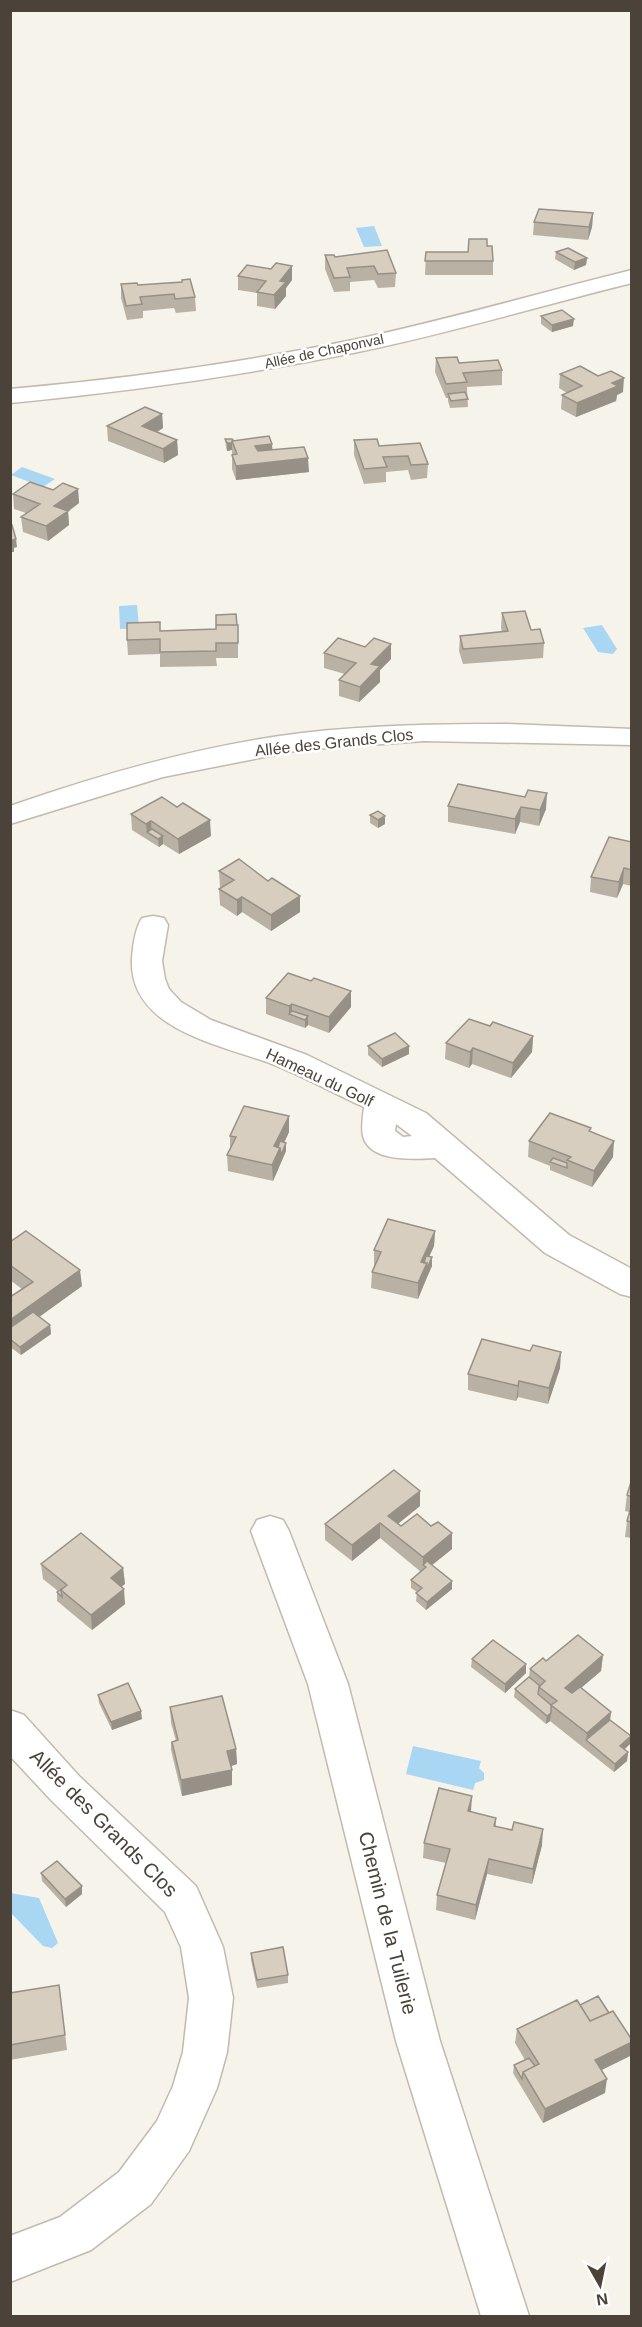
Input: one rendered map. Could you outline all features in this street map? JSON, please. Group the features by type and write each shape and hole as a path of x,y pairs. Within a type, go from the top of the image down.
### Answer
{"street":[{"name":"Allée de Chaponval","path":"10,396 168,379 355,346 632,276"},
{"name":"Allée des Grands Clos","path":"10,816 62,798 164,770 242,752 301,742 422,733 481,732 632,737"},
{"name":"Hameau du Golf","path":"153,926 145,964 157,995 184,1018 224,1038 284,1056 415,1121 557,1244 632,1285"},
{"name":"Chemin de la Tuilerie","path":"270,1531 328,1684 418,2041 506,2316"},
{"name":"Allée des Grands Clos","path":"10,1727 65,1788 180,1899 202,1947 211,1998 205,2052 195,2088 173,2136 135,2188 75,2234 10,2259"}],"water":[{"path":"374,226 382,246 364,247 356,228"},
{"path":"22,467 55,479 43,487 11,475"},
{"path":"137,605 139,628 120,629 119,606"},
{"path":"602,625 617,649 613,654 598,652 583,628"},
{"path":"413,1746 481,1761 479,1768 484,1773 484,1780 475,1783 473,1790 406,1774"},
{"path":"10,1893 39,1898 58,1943 52,1948 43,1946 11,1913"}],"building":[{"path":"539,209 593,213 589,227 534,222"},
{"path":"469,239 487,239 487,246 492,246 493,261 425,261 426,252 468,252"},
{"path":"568,248 587,258 575,262 556,252"},
{"path":"387,250 396,273 378,274 374,266 347,268 350,277 334,278 325,255 335,257"},
{"path":"276,263 292,266 280,281 286,282 274,295 257,292 266,281 238,276 247,265 271,269"},
{"path":"190,279 195,297 175,299 174,294 140,297 142,304 126,306 121,284 182,282 182,280"},
{"path":"562,310 574,319 552,325 541,316"},
{"path":"457,357 459,363 498,360 502,370 463,373 467,382 446,384 436,358"},
{"path":"580,366 598,376 611,371 624,378 612,383 618,386 577,403 562,395 582,386 560,374"},
{"path":"465,392 468,399 451,401 448,394"},
{"path":"145,407 162,414 142,426 177,440 163,449 107,426"},
{"path":"269,436 272,444 255,446 258,451 304,447 308,458 236,466 232,455 237,454 232,441"},
{"path":"225,439 232,439 232,443 227,443"},
{"path":"377,439 379,446 420,443 428,464 411,465 408,456 383,457 387,467 364,469 354,440"},
{"path":"30,482 53,490 63,483 78,489 54,506 68,511 46,526 21,517 40,504 13,494"},
{"path":"12,525 16,539 12,540 13,544 10,544 10,526"},
{"path":"525,611 531,630 540,629 544,643 463,649 460,636 508,631 502,613"},
{"path":"236,614 237,625 216,625 216,615"},
{"path":"160,622 160,631 216,629 216,625 238,625 238,643 216,643 216,651 160,652 160,639 127,640 127,623"},
{"path":"338,638 365,647 374,638 391,644 371,664 380,666 360,687 339,680 356,663 324,653"},
{"path":"458,784 525,797 528,790 547,793 540,810 521,807 515,819 448,806"},
{"path":"162,797 177,807 183,803 210,820 178,839 151,821 146,824 131,814"},
{"path":"378,811 385,816 378,820 370,815"},
{"path":"152,829 163,836 158,839 147,832"},
{"path":"609,837 632,842 632,870 624,868 619,882 591,877"},
{"path":"239,859 268,881 272,878 300,896 271,915 242,897 237,900 219,889 234,880 219,871"},
{"path":"288,973 311,981 314,978 351,991 329,1017 266,998"},
{"path":"292,1011 308,1016 305,1020 289,1014"},
{"path":"469,1019 490,1026 493,1022 533,1036 513,1063 473,1048 470,1052 446,1043"},
{"path":"395,1033 409,1046 382,1059 368,1046"},
{"path":"244,1106 289,1116 274,1146 280,1148 272,1165 227,1155 236,1137 230,1136"},
{"path":"550,1113 591,1128 589,1131 614,1141 594,1171 567,1160 571,1157 529,1141"},
{"path":"280,1141 286,1143 281,1155 278,1147"},
{"path":"553,1158 567,1163 567,1168 550,1162"},
{"path":"388,1219 435,1231 421,1262 427,1263 418,1283 372,1272 381,1252 374,1250"},
{"path":"26,1231 80,1270 10,1320 10,1297 33,1282 10,1265 10,1242"},
{"path":"426,1256 432,1257 426,1271 427,1263 424,1263"},
{"path":"33,1312 50,1325 20,1347 10,1339 10,1328"},
{"path":"482,1339 530,1351 533,1345 561,1352 549,1388 519,1381 518,1386 468,1374"},
{"path":"394,1470 420,1491 388,1516 401,1526 417,1514 431,1526 438,1522 452,1533 423,1557 380,1523 352,1545 325,1524"},
{"path":"632,1479 632,1497 627,1495"},
{"path":"632,1504 632,1522 627,1521"},
{"path":"81,1533 123,1568 111,1578 124,1589 91,1615 61,1590 67,1585 41,1564"},
{"path":"427,1561 452,1581 427,1602 416,1593 422,1588 411,1580 426,1567 423,1565"},
{"path":"578,1635 603,1655 565,1688 572,1693 580,1687 611,1712 587,1733 551,1705 557,1701 539,1687 545,1681 530,1669 543,1658 546,1661"},
{"path":"493,1640 526,1664 505,1684 472,1659"},
{"path":"529,1677 540,1686 538,1694 551,1705 551,1713 547,1716 515,1689"},
{"path":"128,1683 141,1711 111,1722 98,1695"},
{"path":"222,1696 236,1749 227,1751 232,1770 181,1780 172,1742 178,1740 170,1707"},
{"path":"610,1720 631,1736 620,1746 628,1752 615,1764 586,1740"},
{"path":"439,1788 472,1796 468,1811 496,1818 494,1826 512,1830 514,1822 543,1829 533,1869 489,1859 476,1905 437,1895 450,1849 424,1843"},
{"path":"57,1861 82,1886 65,1899 41,1873"},
{"path":"283,1947 288,1975 257,1980 251,1953"},
{"path":"59,1985 65,2035 10,2045 10,1993"},
{"path":"598,1996 609,2013 590,2021 580,2005"},
{"path":"577,2000 590,2021 613,2011 632,2042 595,2060 607,2079 545,2109 523,2072 539,2064 517,2029"},
{"path":"529,2058 535,2066 523,2072 522,2079 514,2065"}]}
